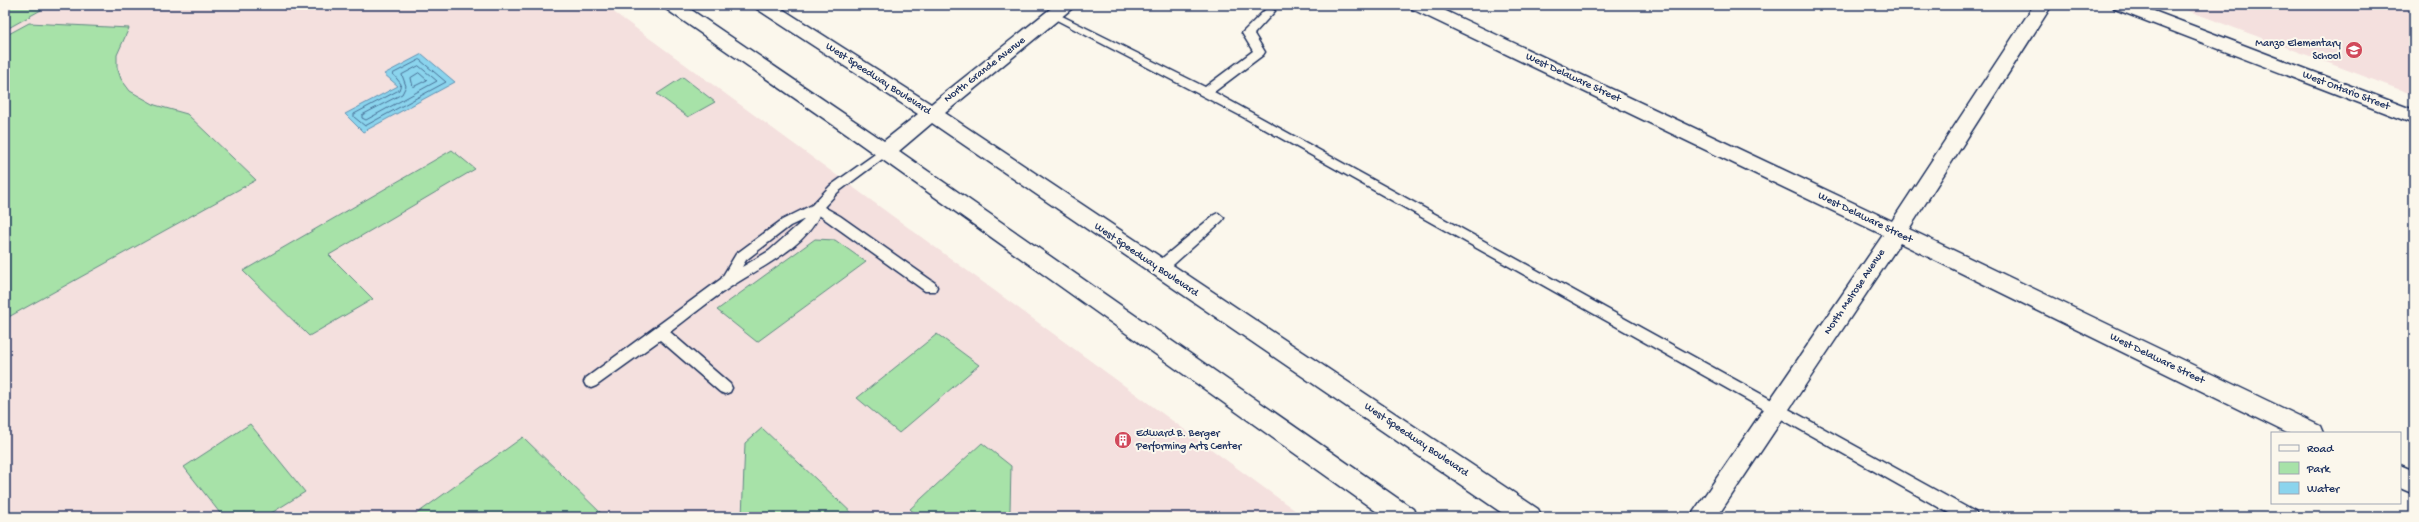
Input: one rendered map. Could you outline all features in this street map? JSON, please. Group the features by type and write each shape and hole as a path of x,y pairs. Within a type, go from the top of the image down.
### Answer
{"main road":[{"path":"672,5 885,151 1404,517"},
{"name":"West Delaware Street","path":"1418,5 1896,232 2309,432"},
{"name":"North Melrose Avenue","path":"1702,517 1896,232 2043,5"},
{"name":"West Ontario Street","path":"2121,5 2414,117"},
{"name":"West Speedway Boulevard","path":"767,6 930,113 1159,269 1416,439 1529,517"},
{"name":"North Grande Avenue","path":"885,151 930,113 1060,10"},
{"path":"2401,476 2414,483"}],"lane":[{"path":"1060,10 1970,517"},
{"path":"1207,92 1259,52 1248,33 1270,11"},
{"path":"726,283 741,257 786,223 816,208 834,189 885,151"},
{"path":"591,382 726,283 774,254 809,225 816,208"},
{"path":"816,208 836,219 930,287"},
{"path":"1159,269 1218,218"},
{"path":"660,332 725,388"}],"shaded area":[{"path":"5,5 604,5 1304,517 5,517"},
{"name":"Manzo Elementary School","path":"2173,5 2414,5 2414,95"}],"green space":[{"path":"5,5 50,5 5,30"},
{"path":"29,23 129,28 117,55 117,67 121,79 130,91 155,105 187,114 256,180 5,319 5,36"},
{"path":"683,77 715,102 688,117 657,94"},
{"path":"452,150 475,169 329,255 373,299 309,336 243,271"},
{"path":"815,239 835,240 866,262 757,342 717,310"},
{"path":"937,334 979,365 899,433 857,398"},
{"path":"250,424 305,492 265,517 223,517 184,467"},
{"path":"762,428 856,517 742,517 745,443"},
{"path":"523,437 605,517 398,517 415,515"},
{"path":"982,443 1011,466 1010,511 1006,517 919,517 910,509"}],"water":[{"path":"422,54 455,82 363,132 345,114 398,86 384,74"}],"place":[{"name":"Manzo Elementary School","path":"2354,50"},
{"name":"Edward B. Berger Performing Arts Center","path":"1123,440"}]}
